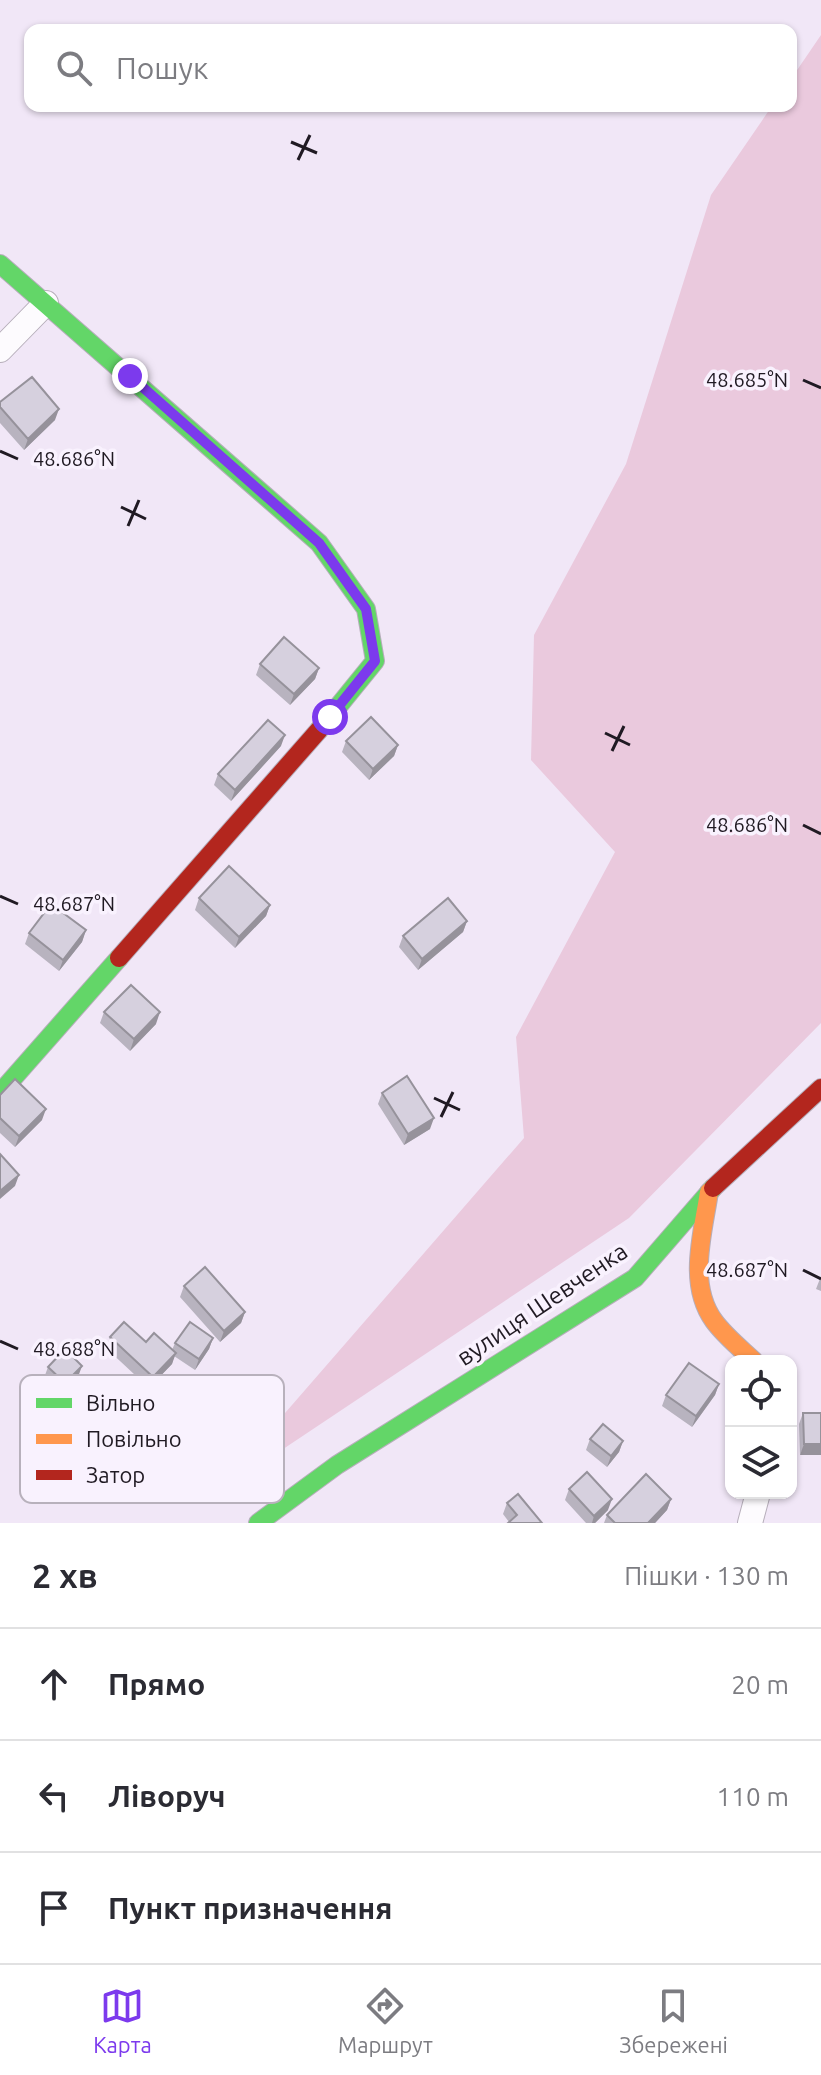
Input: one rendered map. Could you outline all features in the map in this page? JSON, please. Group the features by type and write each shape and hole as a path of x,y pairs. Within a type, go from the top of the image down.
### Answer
{"street":[{"path":"0,264 319,543 366,609 375,661 320,729 0,1093"},
{"path":"0,350 46,303"},
{"name":"вулиця Шевченка","path":"258,1523 337,1465 635,1278 709,1192 821,1088"},
{"path":"709,1192 699,1269 701,1294 711,1316 748,1355"},
{"path":"750,1523 756,1499"}],"shaded area":[{"path":"821,35 821,1023 629,1218 284,1449 284,1414 524,1138 516,1037 615,852 531,760 534,635 626,464 711,195 768,112 797,112 797,70"}],"building":[{"path":"32,377 59,409 28,439 0,407 0,402"},
{"path":"284,637 319,668 294,694 260,664"},
{"path":"371,717 398,745 373,769 346,741"},
{"path":"268,720 285,735 235,790 218,774"},
{"path":"229,866 270,905 239,937 199,898"},
{"path":"448,898 467,921 422,959 403,936"},
{"path":"51,904 86,930 63,960 29,933"},
{"path":"131,985 160,1012 134,1039 104,1012"},
{"path":"407,1076 434,1118 408,1134 382,1093"},
{"path":"15,1079 46,1109 19,1136 0,1118 0,1095"},
{"path":"0,1154 19,1175 0,1191"},
{"path":"205,1267 245,1312 224,1331 184,1286"},
{"path":"124,1322 146,1342 154,1333 176,1353 155,1375 151,1375 110,1337"},
{"path":"190,1322 213,1338 199,1359 175,1343"},
{"path":"65,1349 82,1366 73,1375 56,1375 48,1367"},
{"path":"689,1363 719,1384 696,1416 666,1395"},
{"path":"803,1413 821,1413 821,1444 804,1444"},
{"path":"603,1424 623,1441 611,1456 590,1439"},
{"path":"587,1472 612,1499 594,1516 569,1489"},
{"path":"646,1474 671,1499 648,1523 615,1523 607,1515"},
{"path":"518,1494 542,1523 508,1523 517,1515 507,1503"}],"traffic: fast":[{"path":"0,264 319,543 366,609 375,661 319,730"},
{"path":"0,1093 119,958"},
{"path":"258,1523 337,1465 635,1278 713,1188"}],"traffic: slow":[{"path":"709,1192 699,1258 701,1291 714,1321 748,1355"}],"traffic: jam":[{"path":"119,958 319,730"},
{"path":"713,1188 821,1088"}],"route":[{"path":"130,376 319,543 366,609 375,661 330,717"}]}
